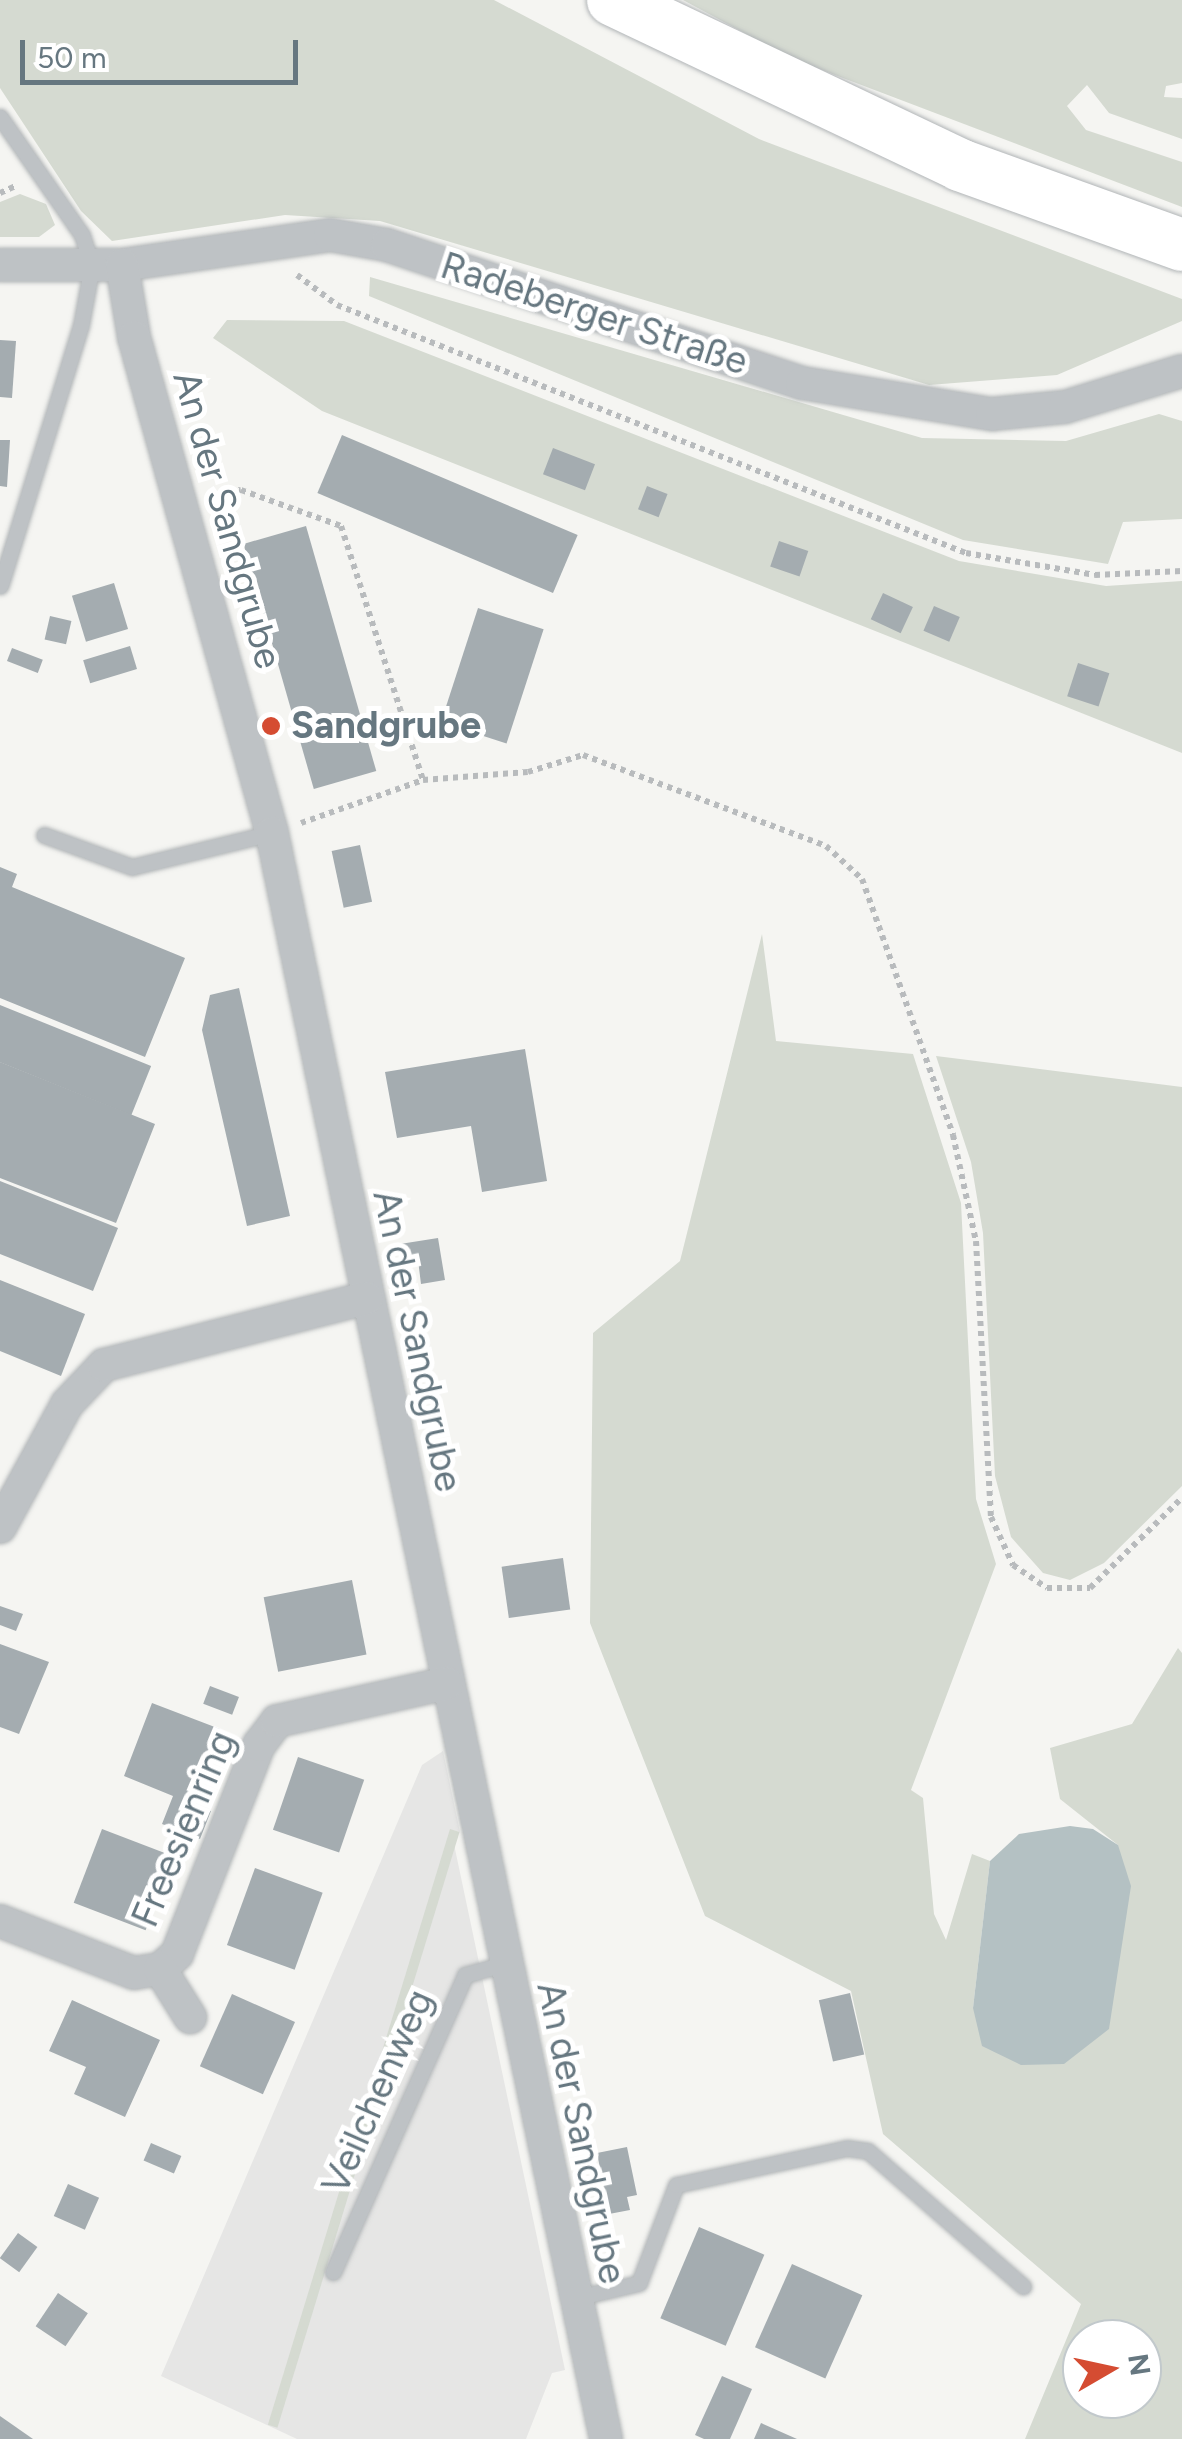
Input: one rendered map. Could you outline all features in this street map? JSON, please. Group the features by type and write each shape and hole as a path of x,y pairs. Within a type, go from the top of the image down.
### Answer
{"highway":[{"path":"613,0 960,165 1182,244"}],"street":[{"name":"Radeberger Straße","path":"0,264 107,266 330,235 387,246 802,383 992,414 1065,407 1182,371"},
{"name":"An der Sandgrube","path":"107,266 178,497 272,833 504,1964 606,2439"},
{"path":"0,1527 66,1404 104,1365 367,1298"},
{"name":"Freesienring","path":"0,1921 134,1972 160,1968 177,1954 259,1745 278,1720 447,1683"},
{"path":"160,1968 190,2017"}],"lane":[{"path":"0,118 107,266 82,325 0,586"},
{"path":"44,835 132,867 272,833"},
{"name":"Veilchenweg","path":"333,2272 466,1975 504,1964"},
{"path":"576,2298 639,2283 676,2185 847,2148 868,2152 1023,2286"}],"path":[{"path":"256,245 338,305 966,554 1095,575 1182,571"},
{"path":"178,497 241,490 341,526 423,780"},
{"path":"272,833 423,780 528,772 583,755 826,846 862,879 952,1134 976,1241 991,1517 1012,1565 1047,1588 1090,1588 1182,1498"}],"shaded area":[{"path":"0,0 494,0 759,139 1182,299 1182,321 1057,375 929,385 380,221 285,215 112,241 81,211 0,88"},
{"path":"683,0 1182,0 1182,83 1166,86 1164,97 1182,98 1182,139 1109,113 1087,85 1067,106 1086,130 1182,162 1182,207 793,59"},
{"path":"20,194 46,204 55,225 39,237 0,237 0,202"},
{"path":"370,277 922,438 1066,441 1159,414 1182,421 1182,519 1123,522 1108,564 963,540 369,296"},
{"path":"227,320 344,321 959,561 1106,586 1182,581 1182,753 322,411 213,338"},
{"path":"762,934 776,1041 913,1054 961,1203 976,1499 996,1564 911,1790 923,1798 934,1914 946,1940 972,1854 990,1861 973,2008 1118,1845 1060,1799 1050,1748 1132,1724 1178,1648 1182,1653 1182,2439 1025,2439 1062,2350 1062,2419 1162,2419 1162,2319 1075,2319 1081,2304 883,2134 851,1991 705,1916 590,1623 593,1333 680,1261"},
{"path":"936,1056 1182,1087 1182,1486 1104,1563 1070,1580 1043,1573 1011,1537 995,1476 983,1233 971,1162"},
{"path":"443,1751 460,1832 451,1830 565,2370 552,2373 526,2439 297,2439 161,2376 422,1765"},
{"path":"1070,1826 1093,1829 1118,1845 1131,1886 1109,2029 1064,2064 1021,2065 982,2046 973,2008 990,1861 1019,1834"},
{"path":"450,1829 460,1832 277,2428 268,2425"}],"building":[{"path":"0,340 16,341 12,398 0,397"},
{"path":"342,435 578,535 553,593 317,493"},
{"path":"0,440 10,440 7,487 0,486"},
{"path":"553,448 595,464 585,490 543,474"},
{"path":"647,486 668,494 659,517 638,509"},
{"path":"306,526 376,771 314,789 244,544"},
{"path":"779,541 808,551 800,577 770,567"},
{"path":"114,583 128,629 86,642 72,596"},
{"path":"883,593 913,607 901,633 871,619"},
{"path":"934,606 960,617 949,642 923,631"},
{"path":"478,608 544,629 507,743 441,722"},
{"path":"50,616 71,621 66,644 45,639"},
{"path":"130,646 137,669 90,683 83,660"},
{"path":"12,648 43,660 38,673 7,661"},
{"path":"1078,663 1109,673 1099,706 1067,696"},
{"path":"360,845 372,902 344,908 332,851"},
{"path":"0,867 17,874 12,887 185,958 145,1057 0,998"},
{"path":"239,988 290,1216 247,1226 202,1030 210,995"},
{"path":"0,1005 151,1066 131,1115 0,1062"},
{"path":"525,1049 547,1181 482,1192 471,1126 397,1138 385,1072"},
{"path":"0,1062 155,1124 116,1223 0,1178"},
{"path":"0,1181 118,1228 93,1291 0,1254"},
{"path":"438,1238 445,1280 421,1284 418,1260 403,1263 400,1244"},
{"path":"0,1280 85,1314 61,1376 0,1351"},
{"path":"563,1558 570,1609 509,1618 502,1567"},
{"path":"352,1580 367,1655 278,1672 264,1597"},
{"path":"0,1606 23,1614 16,1631 0,1625"},
{"path":"0,1644 49,1662 19,1734 0,1727"},
{"path":"210,1686 239,1697 232,1715 203,1704"},
{"path":"152,1703 220,1729 191,1803 211,1811 200,1839 162,1824 173,1796 124,1776"},
{"path":"298,1757 364,1780 339,1853 273,1830"},
{"path":"102,1829 174,1857 146,1930 74,1903"},
{"path":"255,1868 323,1893 295,1970 227,1945"},
{"path":"850,1993 864,2054 833,2062 819,2000"},
{"path":"232,1994 295,2022 263,2094 200,2066"},
{"path":"72,2000 160,2040 125,2117 74,2094 86,2067 49,2051"},
{"path":"151,2143 181,2156 174,2173 144,2160"},
{"path":"627,2147 637,2195 627,2197 630,2210 609,2214 597,2153"},
{"path":"68,2184 99,2198 85,2230 54,2216"},
{"path":"699,2227 764,2255 726,2346 660,2318"},
{"path":"18,2233 37,2247 19,2272 0,2258"},
{"path":"792,2264 862,2295 825,2378 755,2347"},
{"path":"58,2293 88,2313 65,2346 36,2326"},
{"path":"722,2376 752,2389 730,2439 704,2439 695,2435"},
{"path":"0,2416 33,2439 0,2439"},
{"path":"761,2423 797,2439 754,2439"}],"place":[{"name":"Sandgrube","path":"271,726"}]}
